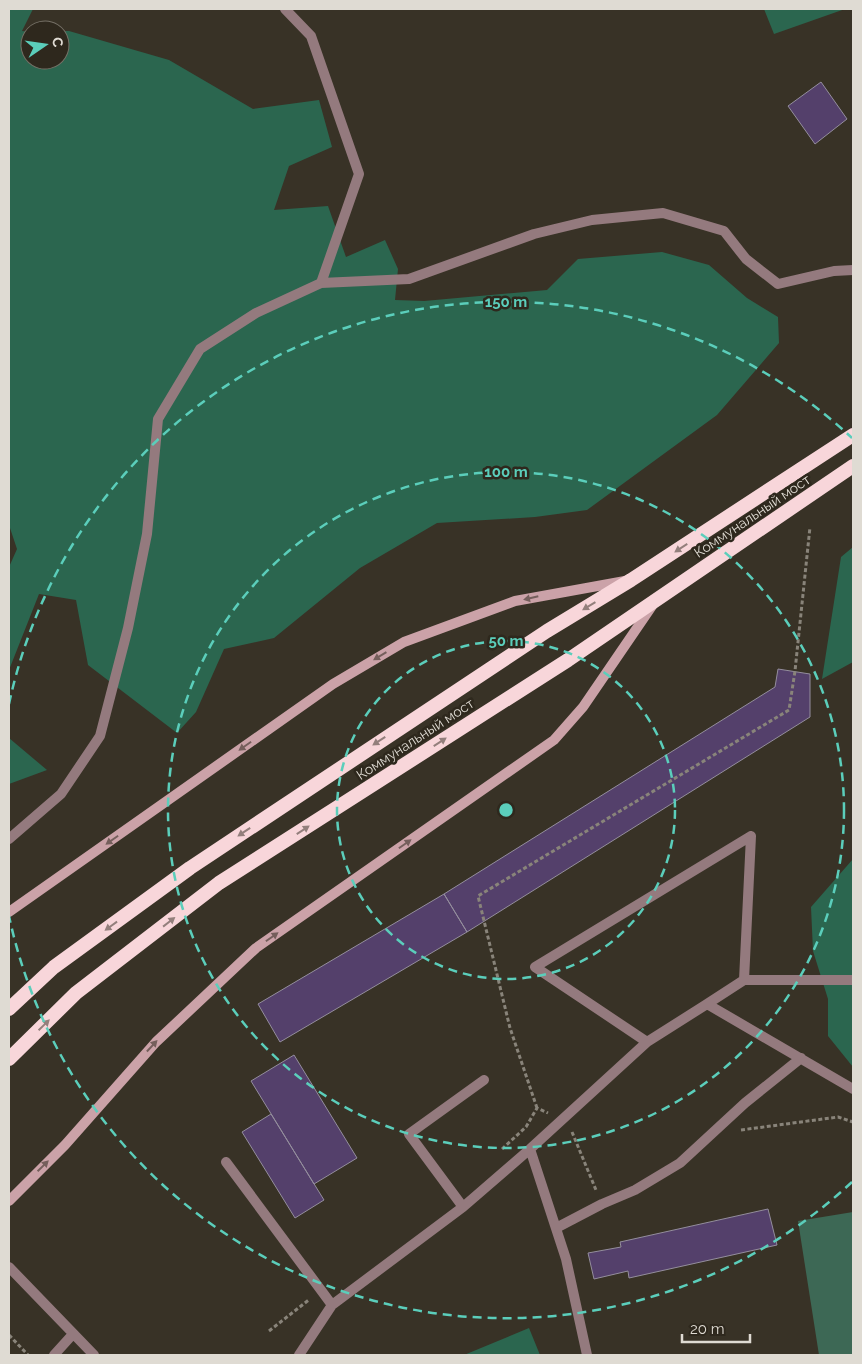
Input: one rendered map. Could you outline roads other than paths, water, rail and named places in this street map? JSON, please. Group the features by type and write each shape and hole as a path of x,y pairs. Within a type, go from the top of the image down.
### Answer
{"highway":[{"name":"Коммунальный мост","path":"9,1010 54,967 190,868 548,631 631,580 853,435"},
{"name":"Коммунальный мост","path":"9,1058 76,993 219,883 655,602 853,466"}],"main road":[{"path":"9,912 333,684 404,642 515,602 631,580"},
{"path":"9,1201 65,1145 156,1042 256,948 554,740 583,706 655,602"}],"lane":[{"path":"286,9 311,36 359,174 321,283"},
{"path":"9,840 61,794 100,736 128,628 147,534 158,419 200,349 256,312 321,283 409,279 534,234 592,220 663,213 724,231 746,259 778,284 834,270 853,270"},
{"path":"647,1042 535,967 751,836 744,980"},
{"path":"299,1355 332,1305 463,1206 530,1149 647,1042 744,980 853,980"},
{"path":"707,1004 853,1089"},
{"path":"558,1227 602,1204 635,1190 680,1163 746,1103 801,1058"},
{"path":"463,1206 409,1134 484,1080"},
{"path":"530,1149 558,1227 588,1355"},
{"path":"226,1162 332,1305"},
{"path":"9,1267 94,1355"},
{"path":"54,1355 73,1334"}]}
